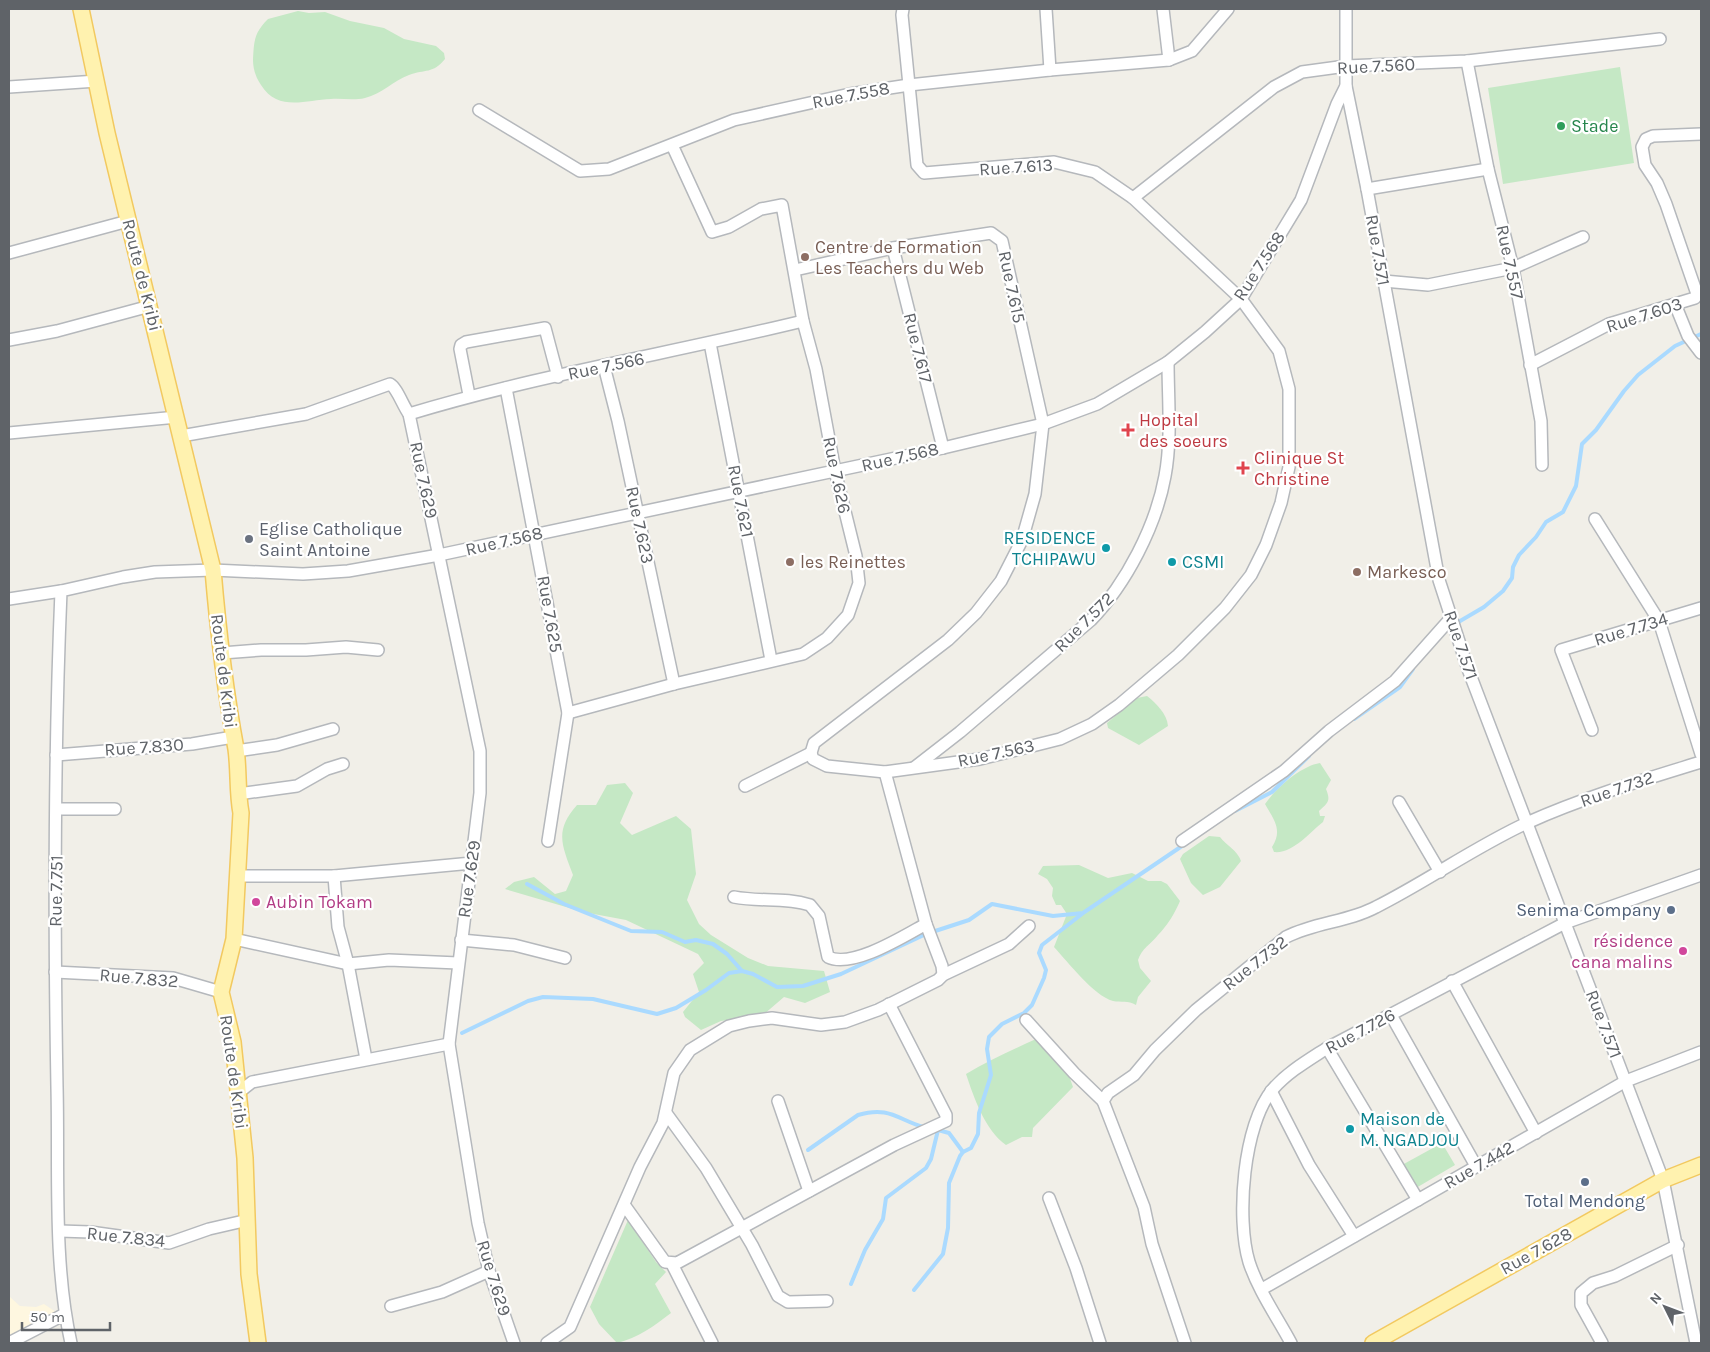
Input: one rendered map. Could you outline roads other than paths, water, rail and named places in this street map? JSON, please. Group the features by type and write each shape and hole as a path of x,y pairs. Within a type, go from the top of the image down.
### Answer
{"main road":[{"name":"Route de Kribi","path":"81,9 128,221 213,570 241,814 234,939 221,992 232,1042 238,1093 248,1220 249,1274 258,1343"},
{"name":"Rue 7.628","path":"1373,1343 1663,1180 1701,1165"}],"street":[{"path":"903,9 909,85"},
{"path":"1046,9 1050,70"},
{"path":"1163,9 1169,60"},
{"name":"Rue 7.558","path":"479,110 580,170 609,170 734,120 850,94 909,85 1169,60 1192,51 1228,9"},
{"name":"Rue 7.568","path":"213,570 302,574 348,571 439,555 943,448 1043,424 1097,404 1168,362 1241,298 1301,200 1336,104 1346,86 1346,9"},
{"name":"Rue 7.560","path":"1132,198 1274,87 1302,72 1346,66 1466,62 1660,39"},
{"name":"Rue 7.557","path":"1466,62 1488,169 1513,268 1541,421 1542,465"},
{"path":"9,87 96,81"},
{"name":"Rue 7.613","path":"909,85 917,165 924,173 1054,162 1095,172 1132,198 1241,298"},
{"name":"Rue 7.571","path":"1346,86 1368,189 1439,580 1468,668 1663,1180 1678,1245 1696,1343"},
{"name":"Rue 7.603","path":"1530,365 1609,324 1692,300 1697,294 1666,204 1657,182 1645,165 1644,142 1653,136 1701,134"},
{"name":"Rue 7.626","path":"568,713 674,684 803,654 827,638 848,615 859,583 856,556 835,471 816,369 803,320 782,206 761,209 729,227 712,232 672,146"},
{"path":"1368,189 1488,169"},
{"path":"9,253 128,221"},
{"name":"Rue 7.615","path":"795,270 893,248 990,233 1002,241 1043,424"},
{"path":"1384,281 1428,285 1513,268 1583,237"},
{"name":"Rue 7.617","path":"893,248 943,448"},
{"name":"Rue 7.563","path":"811,754 812,760 827,766 886,772 980,759 1060,739 1092,724 1119,705 1178,655 1225,608 1251,575 1266,545 1281,503 1289,467 1289,389 1279,351 1241,298"},
{"path":"1675,304 1688,336 1701,354"},
{"path":"9,340 57,331 150,306"},
{"name":"Rue 7.566","path":"409,414 469,395 710,343 803,320"},
{"path":"469,395 460,349 461,345 466,342 545,328 558,376"},
{"name":"Rue 7.621","path":"710,343 771,660"},
{"name":"Rue 7.572","path":"914,767 960,732 1091,620 1108,603 1120,586 1151,524 1165,476 1168,434 1168,362"},
{"name":"Rue 7.623","path":"604,366 674,684"},
{"name":"Rue 7.629","path":"181,436 306,414 390,384 395,387 401,402 409,414 480,751 480,793 458,963 450,1044 478,1223 490,1271 514,1343"},
{"name":"Rue 7.625","path":"506,388 536,533 568,713 548,841"},
{"path":"9,433 176,417"},
{"path":"745,786 811,754 814,743 948,640 976,613 1001,581 1022,540 1035,494 1043,424"},
{"path":"1595,520 1659,621 1701,754"},
{"path":"9,599 61,592 123,577 155,572 213,570"},
{"name":"Rue 7.751","path":"61,592 56,755 55,972 60,1231 66,1314 71,1343"},
{"name":"Rue 7.734","path":"1592,730 1561,650 1701,608"},
{"path":"1182,841 1284,771 1329,731 1395,681 1451,618"},
{"path":"222,653 346,647 378,650"},
{"name":"Rue 7.830","path":"56,755 192,744 277,745 333,729"},
{"name":"Rue 7.732","path":"1103,1101 1108,1092 1134,1075 1155,1050 1196,1010 1286,937 1297,931 1341,920 1375,908 1528,822 1608,790 1701,762"},
{"path":"238,794 297,786 326,770 343,764"},
{"path":"886,772 928,932 942,966 943,975"},
{"path":"1399,802 1440,872"},
{"path":"57,809 115,809"},
{"path":"238,876 334,876 472,863"},
{"name":"Rue 7.726","path":"1291,1343 1249,1261 1244,1220 1246,1161 1257,1115 1271,1091 1290,1072 1327,1048 1566,923 1701,875"},
{"path":"334,876 338,927 348,964 366,1059"},
{"path":"734,897 751,900 766,898 810,905 819,916 828,957 839,960 851,959 897,940 928,932"},
{"path":"547,1343 570,1327 666,1113 674,1073 690,1050 728,1026 772,1018 821,1025 837,1023 861,1016 1009,944 1029,926"},
{"path":"234,939 348,964 389,960 458,963"},
{"path":"461,940 514,945 565,958"},
{"name":"Rue 7.832","path":"55,972 173,978 221,992"},
{"path":"1452,981 1536,1133"},
{"path":"624,1206 665,1262 672,1264 894,1146 946,1121 946,1115 889,1004"},
{"path":"1391,1015 1476,1166"},
{"path":"1026,1020 1074,1074 1103,1101 1144,1207 1152,1244 1185,1343"},
{"path":"238,1093 252,1082 450,1044"},
{"path":"1327,1048 1418,1200"},
{"name":"Rue 7.442","path":"1262,1289 1626,1081 1701,1052"},
{"path":"1271,1091 1309,1165 1354,1236"},
{"path":"778,1102 809,1191"},
{"path":"666,1113 706,1168 782,1299 788,1302 827,1301"},
{"path":"1049,1198 1076,1268 1100,1343"},
{"name":"Rue 7.834","path":"60,1231 90,1232 169,1243 209,1229 248,1220"},
{"path":"1602,1343 1581,1305 1581,1293 1593,1283 1615,1276 1678,1245"},
{"path":"672,1264 712,1343"},
{"path":"391,1306 442,1292 490,1271"},
{"path":"9,1342 66,1314"}],"waterway":[{"path":"1455,624 1484,607 1503,591 1512,578 1513,567 1519,555 1536,537 1546,522 1563,512 1576,486 1582,444 1596,430 1624,391 1638,375 1675,346 1701,334"},
{"path":"1354,719 1400,687 1413,669"},
{"path":"1235,811 1272,792 1309,756"},
{"path":"462,1033 528,1001 543,997 593,999 657,1014 676,1008 706,990 729,973 742,971 753,974 777,987 803,986 841,974 926,934 969,920 992,904 1053,916 1083,913 1185,844"},
{"path":"527,884 564,904 631,931 662,932 685,942 696,940 713,944 727,954 742,971"},
{"path":"914,1290 943,1254 948,1228 949,1183 960,1156 971,1148 978,1134 979,1113 991,1075 987,1049 989,1037 1002,1024 1024,1013 1032,1005 1046,970 1039,953 1042,945 1082,914"},
{"path":"808,1150 858,1115 878,1112 885,1113 923,1127"},
{"path":"938,1130 949,1133 963,1152"},
{"path":"851,1284 865,1250 883,1219 886,1198 926,1168 931,1159 938,1130"}],"place":[{"name":"Stade","path":"1561,126"},
{"name":"Centre de Formation Les Teachers du Web","path":"805,257"},
{"name":"Hopital des soeurs","path":"1128,430"},
{"name":"Clinique St Christine","path":"1243,468"},
{"name":"Eglise Catholique Saint Antoine","path":"249,539"},
{"name":"RESIDENCE TCHIPAWU","path":"1106,548"},
{"name":"les Reinettes","path":"790,562"},
{"name":"CSMI","path":"1172,562"},
{"name":"Markesco","path":"1357,572"},
{"name":"Aubin Tokam","path":"256,902"},
{"name":"Senima Company","path":"1671,910"},
{"name":"résidence cana malins","path":"1683,951"},
{"name":"Maison de M. NGADJOU","path":"1350,1129"},
{"name":"Total Mendong","path":"1585,1182"}]}
